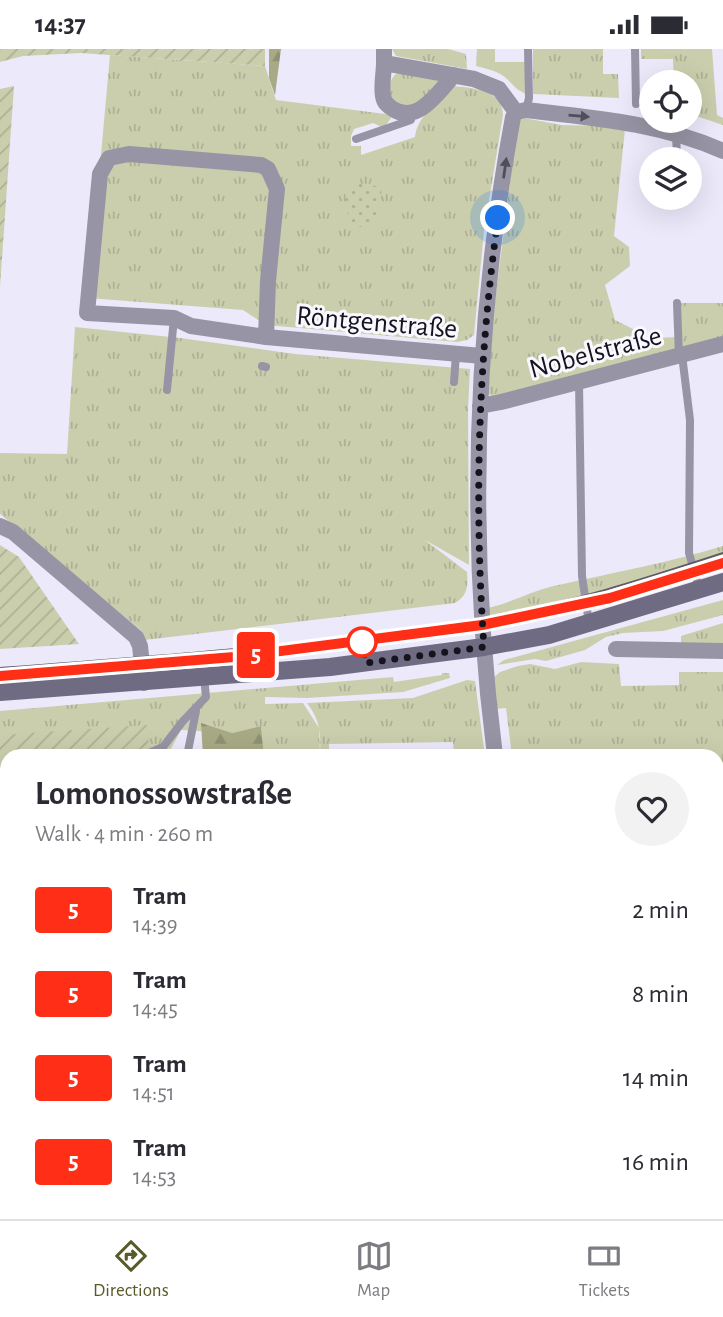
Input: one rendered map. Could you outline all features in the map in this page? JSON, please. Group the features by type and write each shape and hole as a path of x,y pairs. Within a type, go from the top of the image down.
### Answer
{"main road":[{"path":"0,692 330,667 484,647 537,638 723,582"}],"street":[{"path":"454,75 420,111 411,115 396,112 386,104 383,96 384,56 474,79 499,89 521,111 637,124 676,134 723,151"},
{"path":"494,749 484,647 479,537 482,356 511,129 513,117 521,111"},
{"name":"Röntgenstraße","path":"267,337 268,281 277,189 268,169 261,165 129,154 109,158 100,174 86,313 174,318 191,326 267,337 482,356"},
{"name":"Nobelstraße","path":"480,406 723,344"},
{"path":"0,526 13,532 136,637 140,646 144,683"},
{"path":"616,649 723,651"}],"lane":[{"path":"521,111 529,98 527,49"},
{"path":"635,49 636,104"},
{"path":"356,139 411,120 411,115"},
{"path":"676,134 677,147"},
{"path":"677,303 680,356 690,420 688,545 700,589"},
{"path":"167,390 174,318"},
{"path":"454,382 456,354"},
{"path":"579,382 582,576 589,623"},
{"path":"158,749 206,697 204,677"},
{"path":"188,749 197,708"}],"green space":[{"path":"0,49 265,49 265,66 81,53 23,56 0,62"},
{"path":"269,49 281,49 275,95 269,78"},
{"path":"392,49 448,49 466,54 467,69 396,56"},
{"path":"477,49 495,49 495,62 525,62 526,94 501,74 476,66"},
{"path":"533,49 603,49 603,74 618,74 619,98 533,94"},
{"path":"641,49 712,49 717,115 723,118 723,125 702,118 702,70 673,70 673,59 641,59"},
{"path":"110,55 265,66 276,100 393,115 384,128 373,123 354,129 351,146 361,146 361,155 415,137 424,116 454,86 477,89 492,95 502,107 503,115 484,231 474,335 457,342 266,325 243,310 88,298"},
{"path":"408,71 442,81 422,102 409,108 393,101 389,91 394,76"},
{"path":"14,86 0,287 0,89"},
{"path":"518,117 562,125 625,129 614,236 629,247 630,266 605,285 615,320 633,329 633,339 678,337 677,303 723,303 723,341 496,399 487,393 492,327"},
{"path":"349,182 382,187 379,213 372,226 350,228 345,199"},
{"path":"75,327 295,354 470,369 469,565 425,540 467,572 467,586 463,597 455,603 145,640 142,631 0,514 0,453 67,454"},
{"path":"0,545 19,557 79,644 0,649"},
{"path":"723,546 723,569 614,603 508,626 491,616 488,608 546,588"},
{"path":"723,600 723,615 663,631 623,633 606,637 585,650 546,661 535,659 497,665 504,660"},
{"path":"723,623 723,643 681,643 681,636"},
{"path":"581,662 619,664 621,686 679,685 679,672 723,672 723,749 511,749 506,708 496,709 493,678 500,672 530,664 555,669"},
{"path":"442,673 449,673 450,678 403,692 307,698 265,697 265,704 303,703 319,728 307,703 413,698 467,680 475,681 484,749 454,749 453,742 329,744 329,749 320,749 319,729 320,749 263,749 261,726 232,733 181,730 171,749 0,749 0,711 393,677 394,682"},
{"path":"201,723 232,733 261,726 263,749 203,749"},
{"path":"147,725 149,749 0,749 0,735"}],"tram line":[{"path":"0,668 302,642 482,618 573,599 723,553"},
{"name":"5","path":"0,676 234,657 482,625 610,598 723,563"}],"route":[{"path":"362,642 366,663 484,647 479,537 480,406 482,356 498,218"}]}
